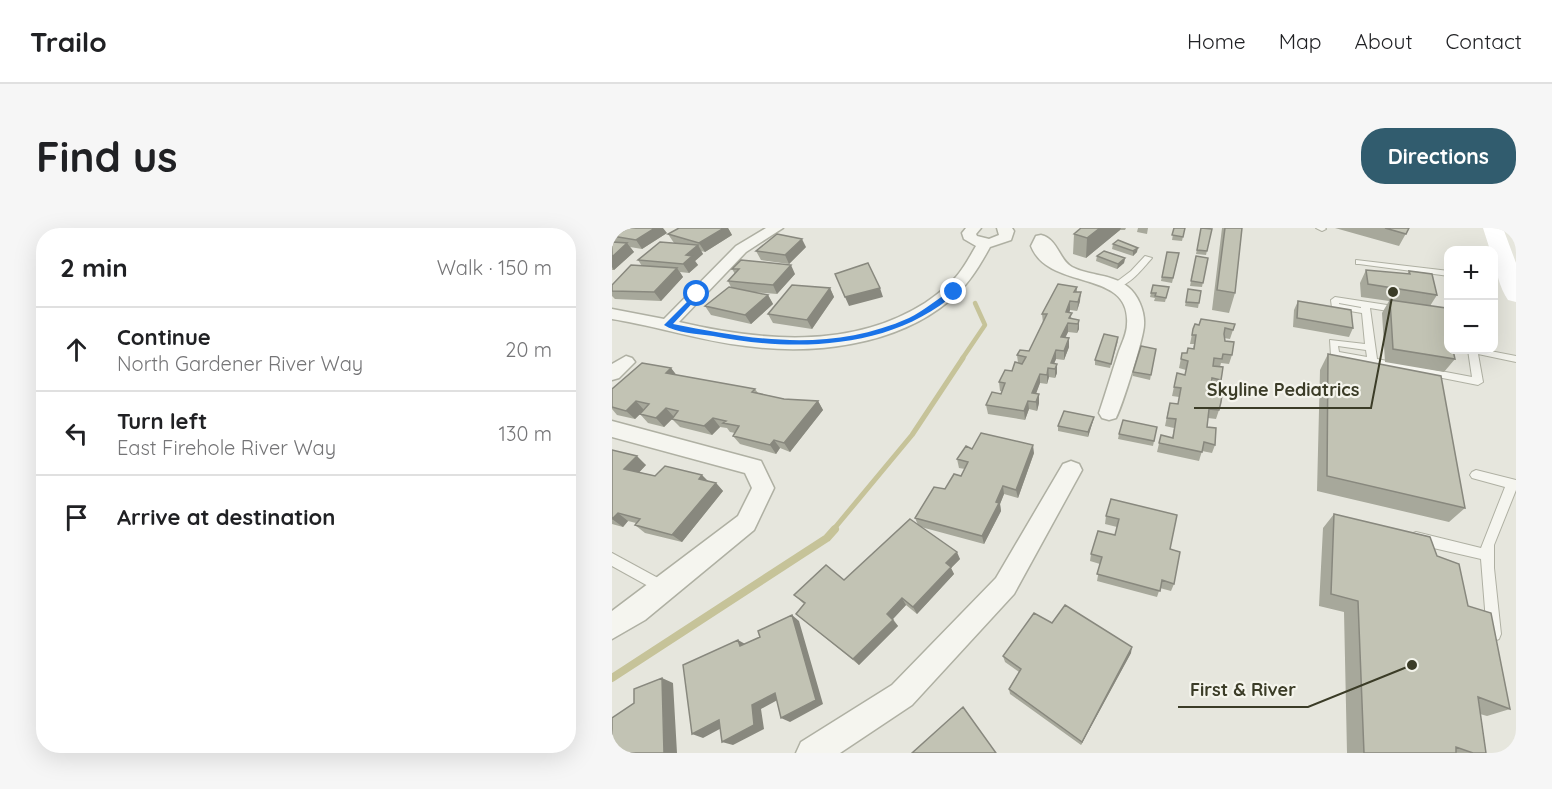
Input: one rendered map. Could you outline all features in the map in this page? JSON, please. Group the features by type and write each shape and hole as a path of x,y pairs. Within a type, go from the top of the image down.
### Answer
{"main road":[{"path":"1493,228 1499,264 1516,295"}],"street":[{"path":"668,325 741,249 776,228"},
{"path":"974,228 969,233 972,239 1044,234 1057,265 1071,273 1118,285 1128,294 1136,312 1136,325 1109,413"},
{"path":"612,314 744,340 779,344 817,343 870,333 912,319 954,292 997,237"},
{"path":"612,429 753,467 763,489 746,523 636,611 612,626"},
{"path":"812,753 902,695 1005,586 1071,470"}],"lane":[{"path":"1118,285 1148,258"},
{"path":"1359,262 1444,273"},
{"path":"1372,361 1366,308 1407,311"},
{"path":"1370,348 1333,342 1334,354 1478,382 1473,354"},
{"path":"1492,354 1516,359"},
{"path":"1476,474 1514,484 1488,545 1495,646"},
{"path":"1408,537 1488,555"},
{"path":"612,559 664,588"}],"building":[{"path":"612,228 655,228 636,240 612,236"},
{"path":"679,228 724,228 699,243 668,234"},
{"path":"1081,228 1100,228 1087,238 1074,234"},
{"path":"1174,228 1185,228 1183,237 1172,235"},
{"path":"1201,228 1212,229 1207,251 1197,250"},
{"path":"1225,228 1242,228 1235,293 1217,290"},
{"path":"1385,228 1409,228 1406,234"},
{"path":"777,234 802,239 785,255 756,251"},
{"path":"1118,240 1138,248 1133,251 1113,244"},
{"path":"612,242 627,243 612,257"},
{"path":"660,242 698,245 686,255 692,256 683,264 638,260"},
{"path":"1104,251 1125,258 1118,264 1097,256"},
{"path":"1167,252 1179,253 1173,278 1162,277"},
{"path":"1196,256 1208,258 1203,283 1191,281"},
{"path":"741,260 791,265 773,285 728,281 739,269 732,269"},
{"path":"868,263 880,288 845,297 835,274"},
{"path":"631,265 677,268 654,292 612,291 612,285"},
{"path":"1366,270 1432,274 1437,295 1368,284"},
{"path":"1058,284 1077,287 1074,292 1081,292 1078,302 1070,301 1066,312 1072,313 1069,318 1079,320 1078,324 1068,323 1061,337 1069,338 1064,351 1056,350 1051,363 1057,364 1055,369 1048,368 1047,375 1040,374 1032,393 1039,394 1036,402 1028,401 1024,411 986,405 992,392 1001,394 1005,383 999,382 1005,370 1012,371 1015,362 1022,364 1026,357 1017,355 1020,350 1029,351 1047,314 1042,314"},
{"path":"792,285 830,288 807,320 768,314"},
{"path":"1153,285 1169,287 1166,298 1151,293"},
{"path":"729,287 768,295 745,315 705,306"},
{"path":"1188,289 1201,291 1199,303 1186,302"},
{"path":"1390,300 1444,308 1444,354 1454,354 1455,359 1393,349"},
{"path":"1298,301 1351,310 1353,328 1297,318"},
{"path":"1201,319 1235,324 1233,330 1225,328 1224,334 1225,341 1234,342 1232,355 1223,354 1222,359 1214,358 1213,366 1223,367 1221,380 1212,378 1210,393 1222,395 1219,410 1209,409 1207,427 1216,428 1215,445 1204,442 1202,452 1159,443 1161,435 1173,438 1176,419 1167,418 1170,403 1178,404 1181,388 1174,387 1177,373 1185,375 1188,361 1181,359 1182,353 1187,353 1188,348 1194,349 1196,335 1192,335 1193,329 1195,324 1199,325"},
{"path":"1104,334 1118,337 1111,364 1095,360"},
{"path":"1141,346 1156,349 1151,375 1133,372"},
{"path":"1328,354 1441,376 1465,508 1327,476"},
{"path":"642,363 671,368 666,373 755,389 752,392 784,399 818,401 784,443 774,440 770,445 733,436 739,426 723,423 726,421 713,418 704,426 672,419 678,411 666,408 656,418 640,414 649,404 636,401 626,411 612,407 612,389"},
{"path":"1064,411 1094,417 1088,432 1058,426"},
{"path":"1123,420 1157,427 1154,441 1119,434"},
{"path":"981,433 1033,445 1016,490 1003,486 996,502 999,503 982,536 915,518 934,487 945,489 954,474 961,476 968,462 957,459 966,446 972,449"},
{"path":"612,450 637,456 624,469 655,476 665,466 702,475 699,479 716,483 672,535 635,525 640,519 618,513 612,519"},
{"path":"1111,499 1177,515 1170,549 1180,552 1174,584 1162,580 1160,591 1097,574 1102,557 1091,554 1098,531 1115,535 1119,519 1106,516"},
{"path":"1334,514 1430,537 1437,556 1459,564 1468,606 1491,613 1510,709 1478,697 1486,753 1473,753 1456,747 1456,753 1364,753 1358,601 1331,594"},
{"path":"910,519 957,552 946,563 951,567 913,607 902,598 887,614 893,620 853,659 796,614 805,603 794,595 826,565 844,580"},
{"path":"1065,605 1132,647 1082,742 1009,689 1021,669 1003,656 1034,613 1052,623"},
{"path":"792,615 816,700 781,718 775,693 752,705 754,725 722,742 719,720 692,734 683,665 738,640 740,646 760,637 758,631"},
{"path":"662,678 664,753 612,753 612,718 634,703 634,689"},
{"path":"963,707 996,753 912,753"}],"waterway":[{"path":"962,359 985,325 975,303"},
{"path":"833,530 912,435 963,358"},
{"path":"612,678 827,538 835,529"}],"place":[{"name":"Skyline Pediatrics","path":"1393,292"},
{"name":"First & River","path":"1412,665"}],"route":[{"path":"697,294 668,325 744,340 779,344 817,343 870,333 912,319 954,292"}]}
